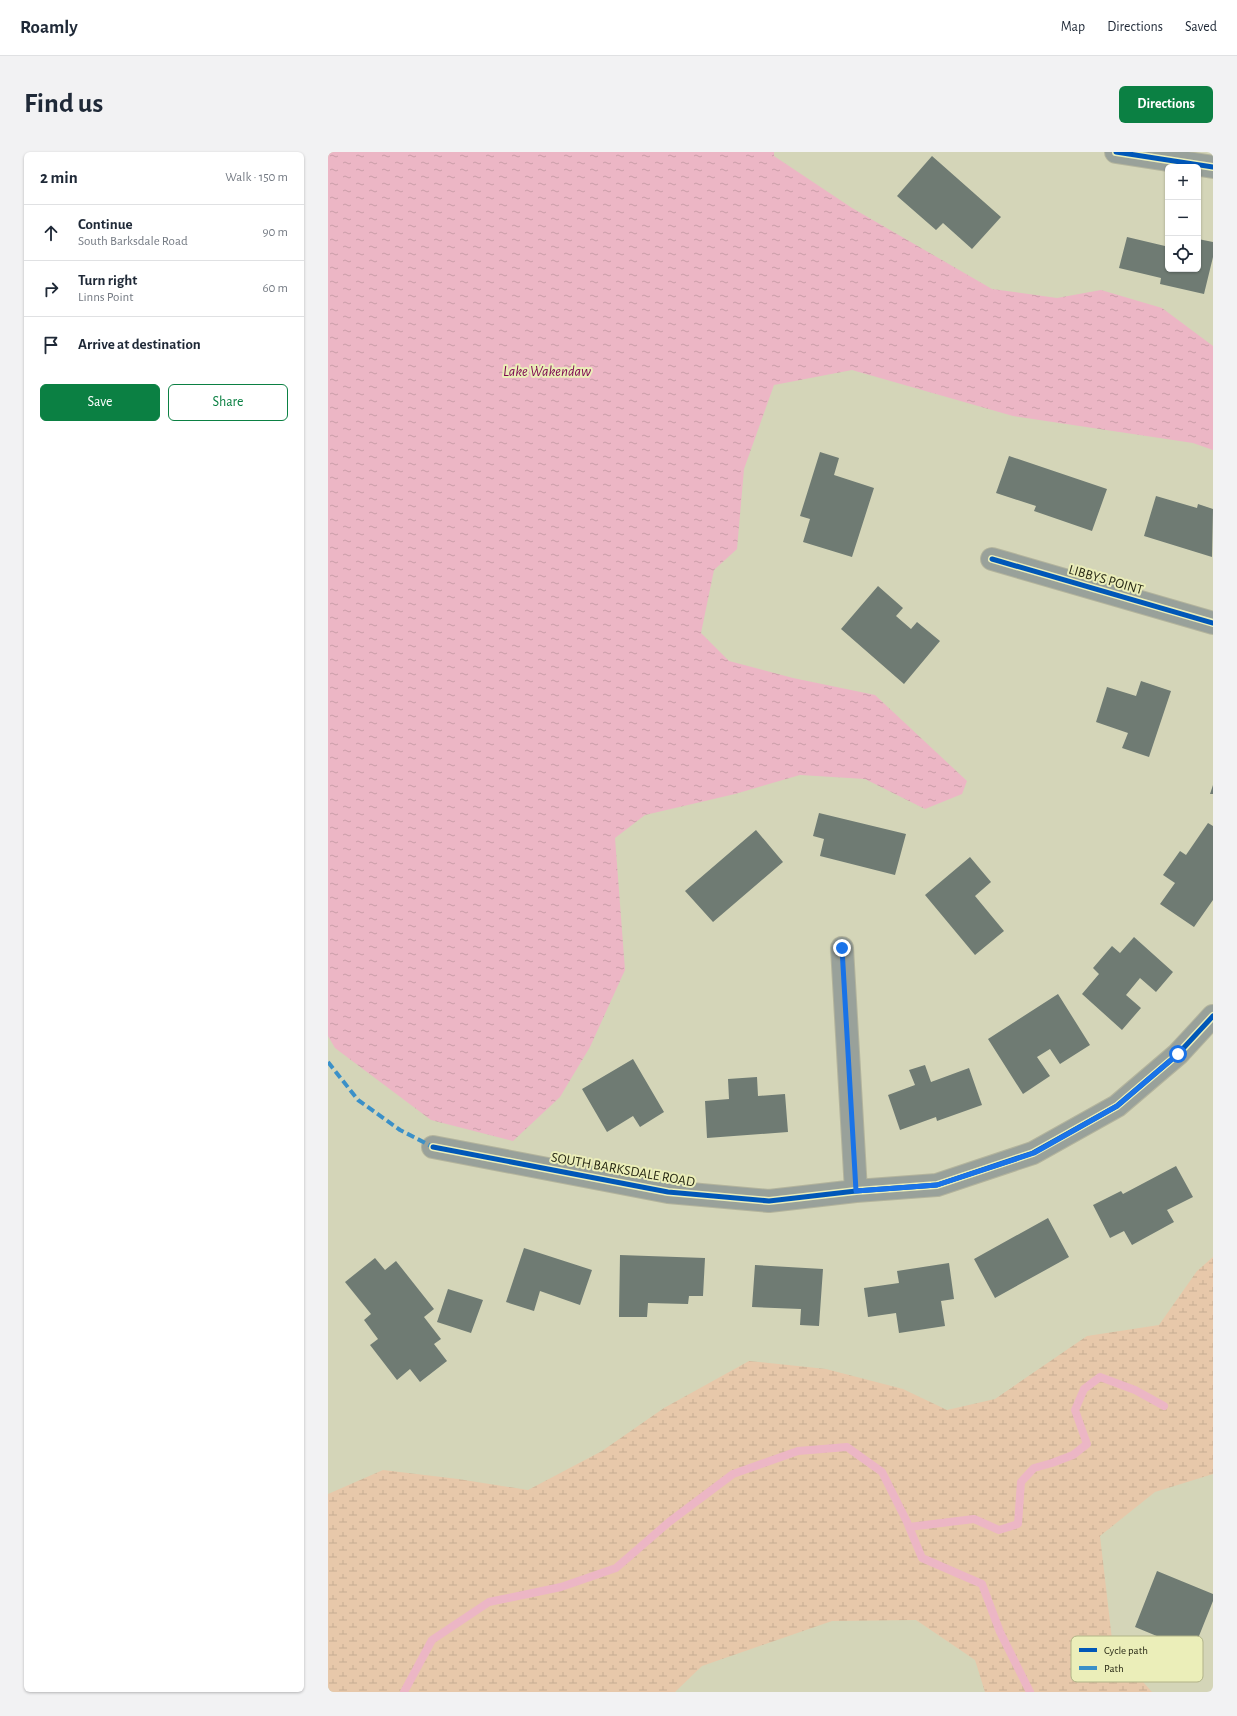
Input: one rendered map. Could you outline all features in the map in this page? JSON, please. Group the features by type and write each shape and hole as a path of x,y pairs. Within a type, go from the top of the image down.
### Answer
{"street":[{"path":"1116,152 1213,167"},
{"name":"LIBBYS POINT","path":"992,559 1213,623"},
{"path":"842,948 856,1191"},
{"name":"SOUTH BARKSDALE ROAD","path":"433,1147 668,1192 769,1201 856,1191 937,1185 1034,1153 1117,1106 1178,1054 1213,1016"}],"green space":[{"path":"1213,1257 1213,1474 1155,1492 1100,1536 1112,1636 1071,1636 1071,1682 1143,1682 1152,1692 985,1692 975,1660 916,1620 832,1621 702,1666 675,1692 331,1692 328,1688 328,1494 383,1470 458,1479 528,1490 602,1451 664,1408 749,1361 826,1369 903,1389 947,1410 995,1399 1087,1336 1159,1325 1197,1271"}],"water":[{"name":"Lake Wakendaw","path":"328,152 774,152 774,156 852,208 992,289 1057,298 1101,290 1162,308 1213,346 1213,450 1193,443 1013,416 852,370 774,385 744,469 737,549 714,570 701,633 729,661 793,678 875,695 967,781 962,794 925,809 865,779 800,775 735,794 645,815 615,838 625,970 590,1047 560,1097 513,1141 431,1120 335,1048 328,1036"}],"building":[{"path":"932,156 1001,217 972,249 943,223 936,230 897,196"},
{"path":"1127,237 1165,246 1165,272 1201,272 1201,240 1213,242 1213,257 1204,294 1160,284 1161,278 1119,268"},
{"path":"820,452 839,458 834,475 874,488 852,557 803,542 810,519 800,516"},
{"path":"1009,456 1107,489 1092,531 1034,511 1036,506 996,493"},
{"path":"1156,496 1197,508 1198,504 1213,509 1212,557 1144,536"},
{"path":"878,586 903,608 896,616 911,629 917,622 940,641 904,684 841,629"},
{"path":"1141,681 1171,691 1149,757 1122,748 1128,733 1096,722 1107,687 1136,696"},
{"path":"1213,785 1213,794 1210,794"},
{"path":"819,813 906,834 895,875 820,856 824,839 813,836"},
{"path":"1208,823 1213,826 1213,900 1194,927 1160,904 1175,883 1163,875 1180,851 1186,855"},
{"path":"756,830 783,862 713,922 685,891"},
{"path":"970,857 991,882 975,896 1004,931 975,955 925,895"},
{"path":"1134,937 1173,972 1156,992 1140,978 1126,995 1141,1008 1122,1030 1082,994 1099,974 1093,968 1112,946 1120,953"},
{"path":"1058,994 1090,1045 1060,1064 1050,1049 1037,1057 1050,1076 1023,1094 988,1039"},
{"path":"633,1059 664,1112 640,1127 633,1116 607,1132 582,1089"},
{"path":"925,1065 931,1082 969,1068 982,1105 937,1121 936,1117 900,1130 888,1095 915,1085 909,1070"},
{"path":"757,1077 758,1096 785,1094 788,1132 707,1138 705,1101 729,1099 728,1079"},
{"path":"1176,1166 1193,1197 1167,1210 1174,1222 1132,1245 1124,1231 1110,1238 1093,1205 1121,1191 1123,1194"},
{"path":"1048,1218 1069,1257 995,1298 974,1259"},
{"path":"524,1248 592,1270 580,1305 540,1291 534,1311 506,1302"},
{"path":"620,1255 705,1258 703,1296 689,1296 688,1304 648,1303 647,1317 619,1317"},
{"path":"375,1258 385,1270 396,1261 434,1309 424,1317 441,1339 434,1344 447,1361 420,1382 410,1369 397,1380 370,1345 378,1339 364,1320 371,1314 345,1282"},
{"path":"949,1263 954,1299 941,1301 945,1326 899,1333 896,1313 868,1317 864,1288 899,1283 897,1271"},
{"path":"755,1265 823,1269 819,1326 800,1325 801,1309 752,1307"},
{"path":"448,1289 483,1300 471,1333 437,1322"},
{"path":"1157,1571 1213,1594 1213,1601 1199,1636 1157,1636 1135,1627"}],"waterway":[{"path":"909,1527 974,1519 999,1530 1018,1524 1021,1482 1034,1468 1073,1455 1087,1444 1075,1410 1084,1389 1100,1377 1135,1390 1164,1406"},
{"path":"404,1692 432,1640 489,1602 561,1587 616,1568 669,1522 733,1474 798,1451 847,1447 882,1472 907,1522 922,1558 982,1584 1000,1632 1030,1692"}],"marked path":[{"path":"328,1062 358,1100 400,1130 433,1147"}],"cycle path":[{"path":"1116,152 1213,167"},
{"path":"992,559 1213,623"},
{"path":"433,1147 668,1192 769,1201 856,1191 937,1185 1033,1153 1117,1106 1178,1054 1213,1016"}],"route":[{"path":"842,948 856,1191 937,1185 1034,1153 1117,1106 1178,1054"}]}
